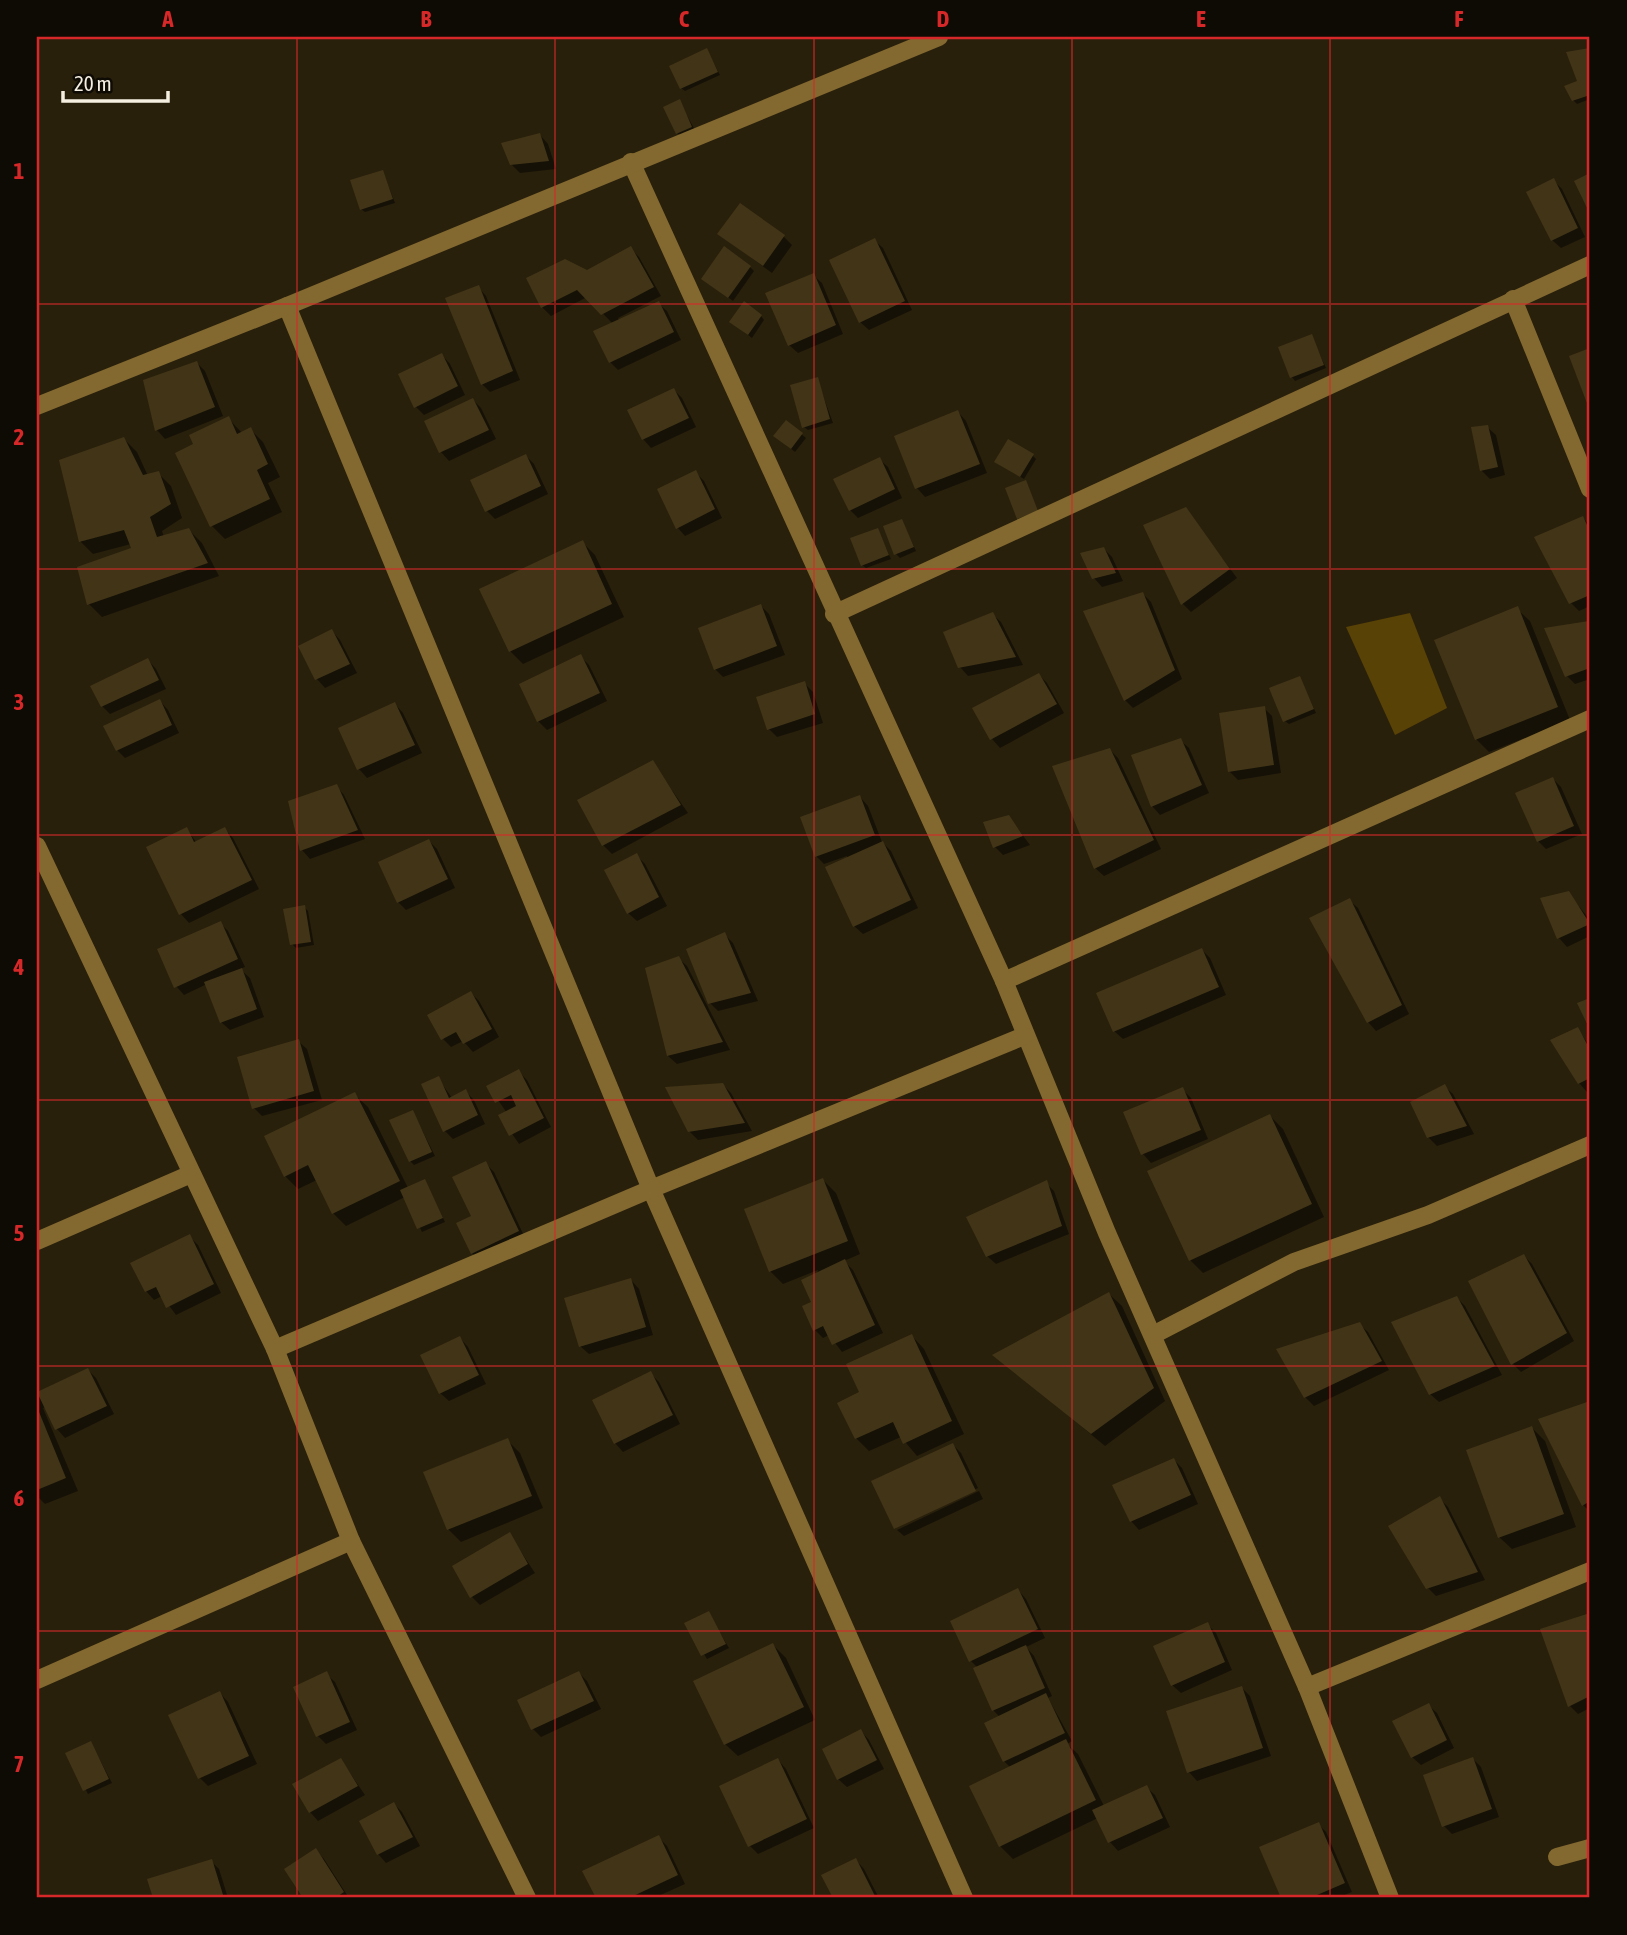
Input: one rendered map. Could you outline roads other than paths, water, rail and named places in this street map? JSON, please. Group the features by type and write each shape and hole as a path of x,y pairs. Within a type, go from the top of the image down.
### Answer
{"street":[{"path":"37,406 287,306 939,37"},
{"path":"631,162 834,614 1004,981 1024,1036 1307,1687 1390,1898"},
{"path":"834,614 1590,265"},
{"path":"1513,299 1590,489"},
{"path":"287,306 652,1189 964,1898"},
{"path":"1004,981 1590,719"},
{"path":"37,846 275,1349 351,1541 527,1898"},
{"path":"275,1349 652,1189 1024,1036"},
{"path":"1153,1335 1294,1262 1428,1215 1590,1145"},
{"path":"37,1241 191,1174"},
{"path":"37,1680 351,1541"},
{"path":"1307,1687 1590,1571"},
{"path":"1557,1857 1590,1848"}]}
